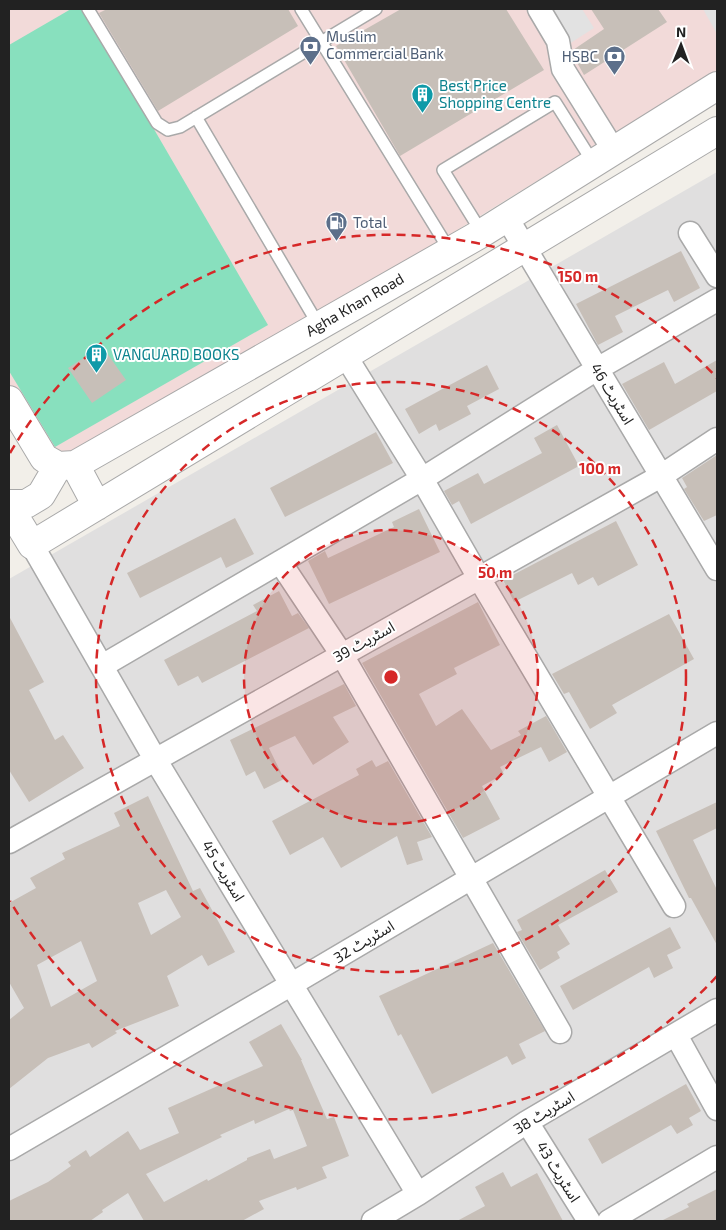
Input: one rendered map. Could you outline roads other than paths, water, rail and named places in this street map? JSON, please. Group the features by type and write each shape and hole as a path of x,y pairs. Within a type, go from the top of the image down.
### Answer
{"street":[{"path":"540,9 558,41 563,69 604,157"},
{"name":"Agha Khan Road","path":"67,465 291,342 482,233 717,86"},
{"path":"67,465 41,495 26,504 9,505 32,545 717,131"},
{"name":"اسٹریٹ 46","path":"507,218 661,476 714,556"},
{"path":"690,233 717,276"},
{"path":"102,666 422,479 597,369 717,300"},
{"path":"291,342 310,376"},
{"path":"345,356 422,479 674,906"},
{"path":"9,400 44,458 67,465 97,506"},
{"name":"اسٹریٹ 39","path":"10,838 661,476 717,439"},
{"name":"اسٹریٹ 45","path":"32,545 155,759 418,1194"},
{"path":"280,562 342,654 560,1032"},
{"name":"اسٹریٹ 32","path":"9,1149 717,733"},
{"name":"اسٹریٹ 38","path":"373,1221 418,1194 527,1122 717,1010"},
{"path":"676,1035 717,1109"},
{"name":"اسٹریٹ 43","path":"527,1122 589,1221"},
{"path":"609,1221 717,1157"}],"lane":[{"path":"88,9 157,123 168,130 180,127 376,9"},
{"path":"301,9 450,251"},
{"path":"482,233 443,170 555,102 604,157"},
{"path":"196,117 319,326"}],"place":[{"name":"Muslim Commercial Bank","path":"310,65"},
{"name":"HSBC","path":"614,76"},
{"name":"Best Price Shopping Centre","path":"423,114"},
{"name":"Total","path":"337,242"},
{"name":"VANGUARD BOOKS","path":"97,374"}]}
